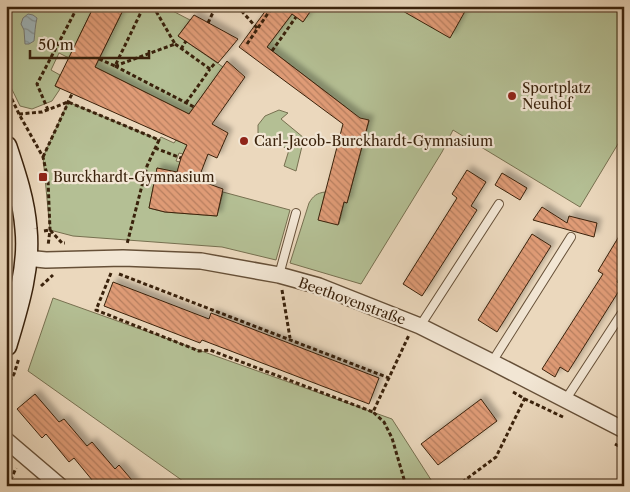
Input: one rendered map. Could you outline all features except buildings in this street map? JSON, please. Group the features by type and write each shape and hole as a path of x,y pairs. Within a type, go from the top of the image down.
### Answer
{"main road":[{"path":"6,147 15,174 26,231 26,258 21,287 6,345"}],"street":[{"name":"Beethovenstraße","path":"26,258 122,264 201,261 276,282 319,286 417,325 624,430"},
{"path":"6,440 60,486"}],"lane":[{"path":"417,325 499,204"},
{"path":"276,282 296,213"},
{"path":"492,362 571,237"},
{"path":"566,400 624,310"}],"path":[{"path":"48,110 37,84 78,6"},
{"path":"115,66 144,6"},
{"path":"153,6 175,44 210,70"},
{"path":"208,23 216,6"},
{"path":"237,6 258,28"},
{"path":"247,44 274,7"},
{"path":"272,51 296,17"},
{"path":"181,49 186,41"},
{"path":"115,66 175,44"},
{"path":"99,59 194,107"},
{"path":"186,103 216,62"},
{"path":"6,87 43,158 72,94"},
{"path":"19,114 42,112 68,102 159,140 147,166 122,264 112,271 96,310 199,351 210,350 373,412 384,422 392,438 406,486"},
{"path":"155,148 181,158"},
{"path":"102,271 112,271 389,378"},
{"path":"36,291 54,274"},
{"path":"276,282 282,291 290,339"},
{"path":"276,282 282,291 290,294"},
{"path":"373,412 407,338 417,325"},
{"path":"407,338 416,342"},
{"path":"457,486 496,457 534,384"},
{"path":"508,388 525,399 568,420"},
{"path":"608,440 624,449"}],"green space":[{"path":"6,6 94,6 69,58 59,53 51,70 60,75 55,86 60,89 52,101 32,109 20,106 6,77"},
{"path":"125,6 163,6 190,20 178,36 223,67 189,114 95,67"},
{"name":"Sportplatz Neuhof","path":"314,6 624,6 624,134 580,207 453,130 442,152 361,284 290,263 312,198 325,192 319,220 339,224 344,202 347,203 369,121 345,115 347,108 267,47 292,14 303,22"},
{"path":"68,102 159,140 161,137 174,143 176,140 187,145 183,154 179,153 176,161 180,162 177,173 157,168 149,208 165,212 217,216 223,192 290,210 276,260 222,247 73,236 50,230 43,157"},
{"path":"279,110 288,113 281,119 304,138 296,171 284,166 289,150 258,133 258,125 265,116"},
{"path":"53,298 392,419 435,486 366,486 364,483 359,486 190,486 28,371"}],"water":[{"path":"28,14 37,18 34,41 25,44 24,30 21,24 23,18"}],"place":[{"name":"Sportplatz Neuhof","path":"512,96"},
{"name":"Carl-Jacob-Burckhardt-Gymnasium","path":"244,141"},
{"name":"Burckhardt-Gymnasium","path":"43,177"}]}
